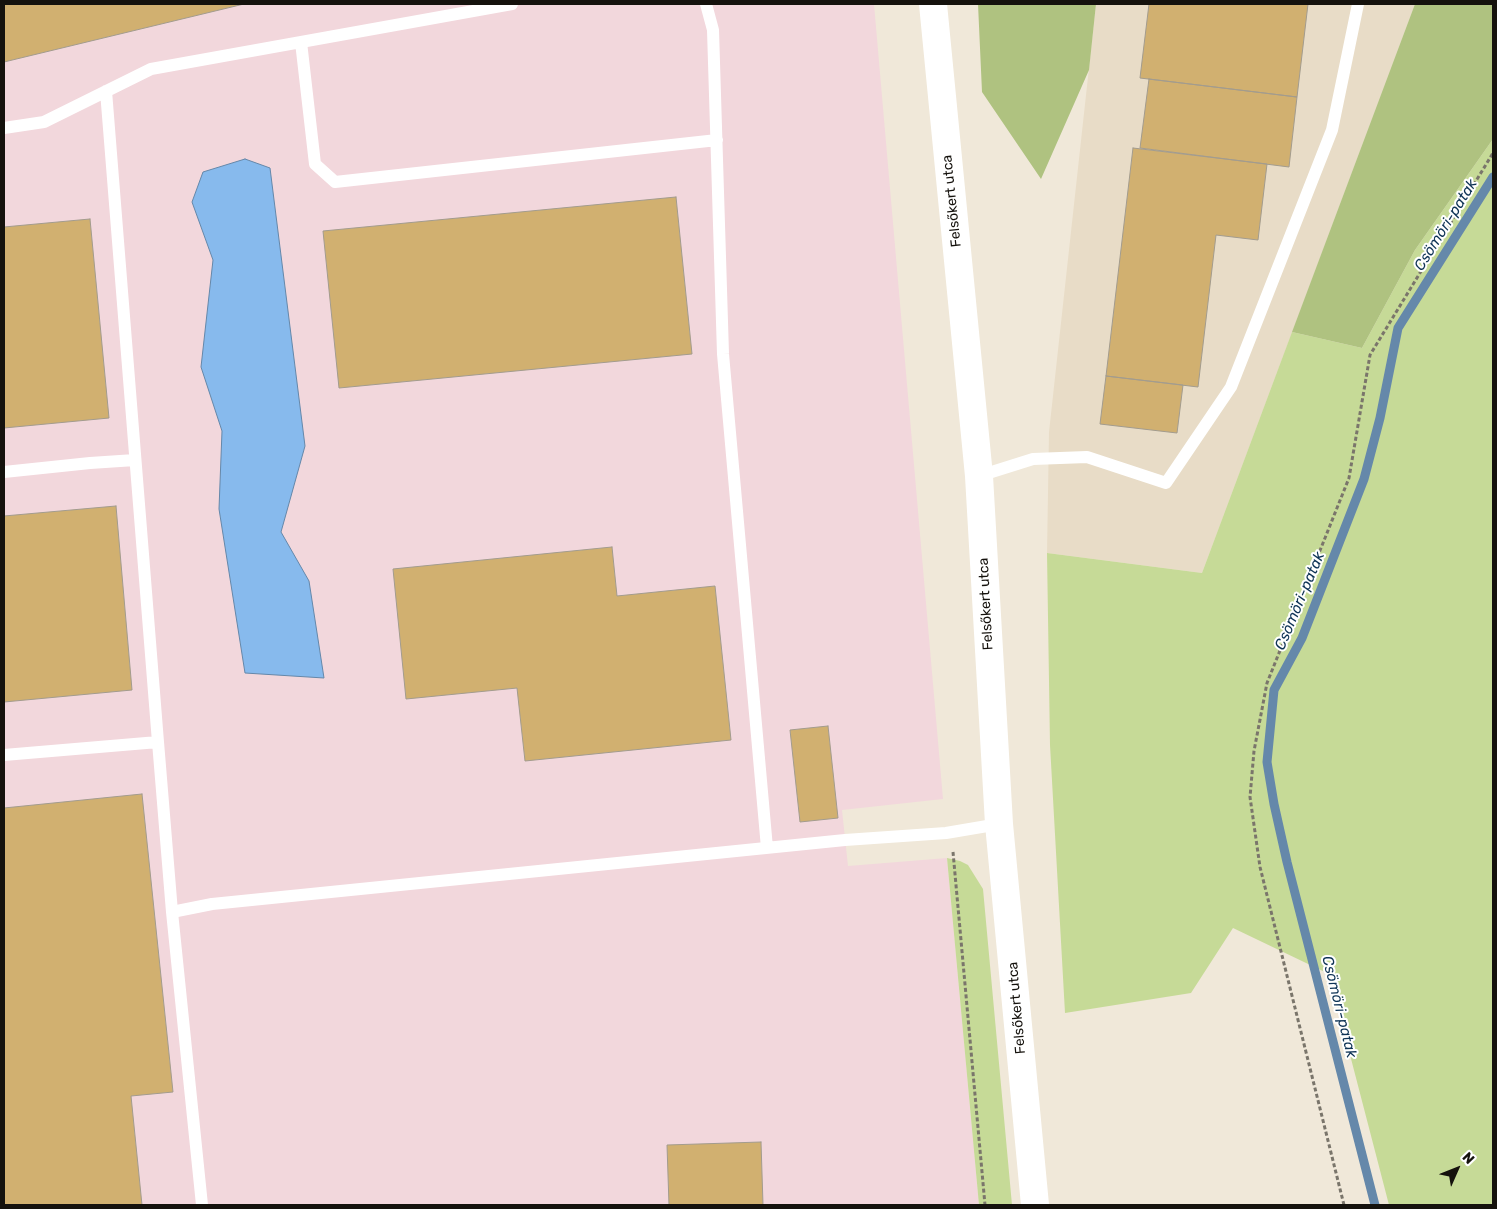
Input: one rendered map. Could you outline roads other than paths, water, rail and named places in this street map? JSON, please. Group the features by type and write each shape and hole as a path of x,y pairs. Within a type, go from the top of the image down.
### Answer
{"street":[{"name":"Felsőkert utca","path":"933,4 979,476 999,824 1035,1205"}],"lane":[{"path":"4,128 44,122 151,68 512,4"},
{"path":"706,4 713,30 724,354 767,848"},
{"path":"979,476 1033,459 1086,457 1166,483 1231,387 1332,130 1358,4"},
{"path":"302,42 315,164 335,182 717,140"},
{"path":"106,91 172,912 202,1205"},
{"path":"4,472 135,460"},
{"path":"4,754 158,742"},
{"path":"172,912 212,904 767,848 951,832 999,824"}],"water":[{"path":"245,159 270,168 305,446 281,532 309,581 324,678 245,673 219,509 222,431 201,367 213,260 192,202 203,172"}],"waterway":[{"name":"Csömöri-patak","path":"1375,1205 1287,862 1274,804 1267,762 1274,690 1302,638 1364,479 1380,418 1398,328 1493,177"}]}
